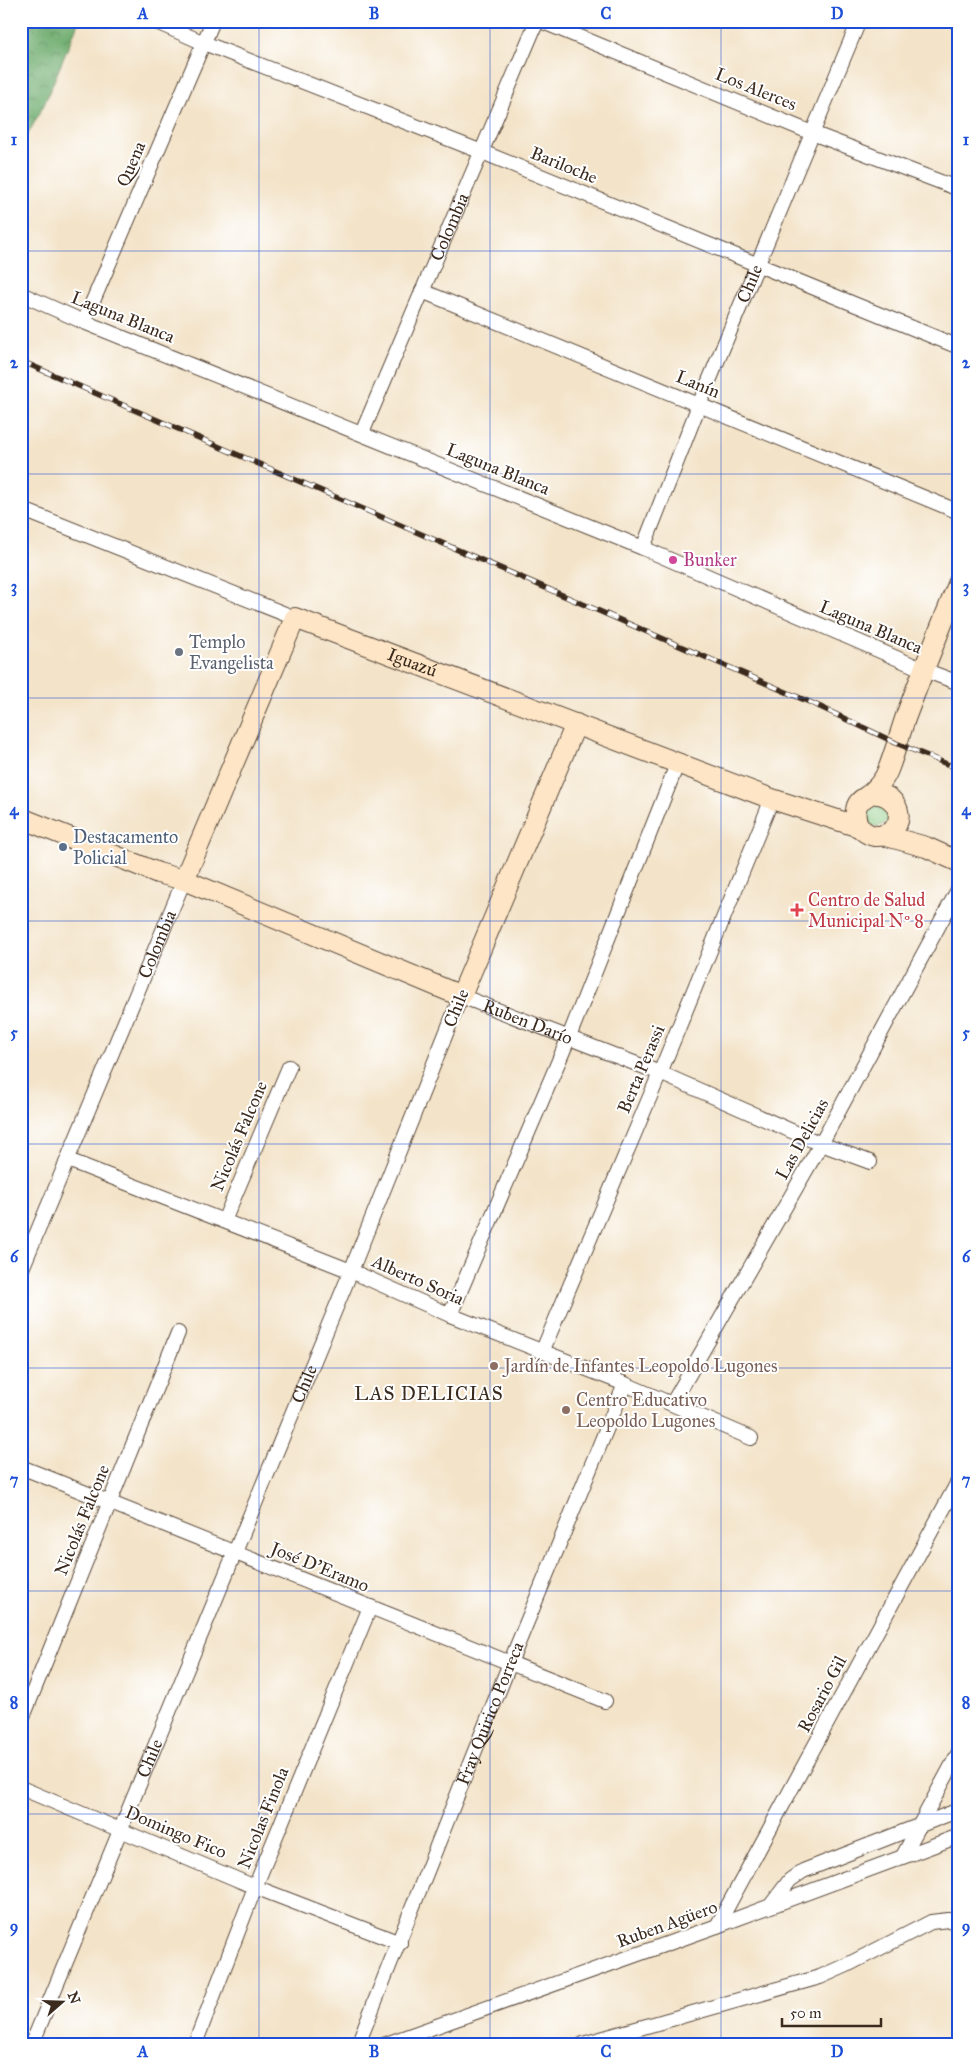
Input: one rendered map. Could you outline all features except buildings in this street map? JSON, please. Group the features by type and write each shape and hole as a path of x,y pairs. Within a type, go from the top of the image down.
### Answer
{"main road":[{"path":"896,743 896,825 891,832 874,836 866,833 859,827 856,819 864,799 888,771 896,743 959,582"},
{"name":"Iguazú","path":"296,618 772,799 859,827"},
{"name":"Colombia","path":"184,880 296,618"},
{"name":"Chile","path":"461,996 576,724"},
{"path":"864,799 886,794 912,834 926,847"},
{"name":"Iguazú","path":"806,810 840,809 864,799"},
{"name":"Ruben Darío","path":"21,806 160,866 184,880 461,996"},
{"name":"Ruben Darío","path":"21,818 158,873 184,880"},
{"path":"883,835 926,847 959,862"}],"street":[{"name":"Bariloche","path":"154,21 204,43 482,152 959,347"},
{"name":"Quena","path":"84,322 213,21"},
{"name":"Colombia","path":"362,433 537,21"},
{"name":"Los Alerces","path":"541,21 812,133 959,189"},
{"name":"Chile","path":"643,548 859,21"},
{"path":"955,21 959,23"},
{"name":"Lanín","path":"422,291 959,512"},
{"name":"Laguna Blanca","path":"21,294 84,322 643,548 924,670 959,683"},
{"name":"Iguazú","path":"21,509 296,618"},
{"path":"450,1315 569,1038 678,762"},
{"name":"Berta Perassi","path":"542,1352 660,1073 772,799"},
{"name":"Colombia","path":"21,1272 184,880"},
{"name":"Las Delicias","path":"672,1404 821,1144 959,888"},
{"name":"Chile","path":"32,2044 351,1271 461,996"},
{"name":"Ruben Darío","path":"461,996 660,1073 821,1144 870,1162"},
{"name":"Nicolás Falcone","path":"224,1221 290,1067"},
{"name":"Alberto Soria","path":"68,1160 351,1271 450,1315 625,1384 751,1438"},
{"name":"Nicolás Falcone","path":"21,1722 178,1333"},
{"name":"Fray Quirico Porreca","path":"358,2044 400,1943 510,1663 625,1384"},
{"name":"José D'Eramo","path":"21,1467 605,1701"},
{"name":"Rosario Gil","path":"717,1926 959,1480"},
{"name":"Nicolas Finola","path":"195,2044 255,1887 370,1607"},
{"path":"903,1856 959,1752"},
{"name":"Domingo Fico","path":"21,1788 255,1887 400,1943"},
{"path":"770,1906 790,1880 803,1871 959,1810"},
{"name":"Ruben Agüero","path":"386,2044 717,1926 959,1836"},
{"path":"583,2044 814,1979 848,1965 931,1922 959,1921"}],"green space":[{"path":"21,21 79,21 44,105 21,147"},
{"path":"871,803 887,806 890,818 885,824 874,826 867,820 867,809"}],"railway":[{"path":"21,361 814,704 896,743 959,769"}],"place":[{"name":"Bunker","path":"673,560"},
{"name":"Templo Evangelista","path":"179,652"},
{"name":"Destacamento Policial","path":"63,847"},
{"name":"Centro de Salud Municipal Nº 8","path":"797,910"},
{"name":"Jardín de Infantes Leopoldo Lugones","path":"494,1366"},
{"name":"Centro Educativo Leopoldo Lugones","path":"566,1410"}],"district":[{"name":"LAS DELICIAS","path":"429,1393"}]}
